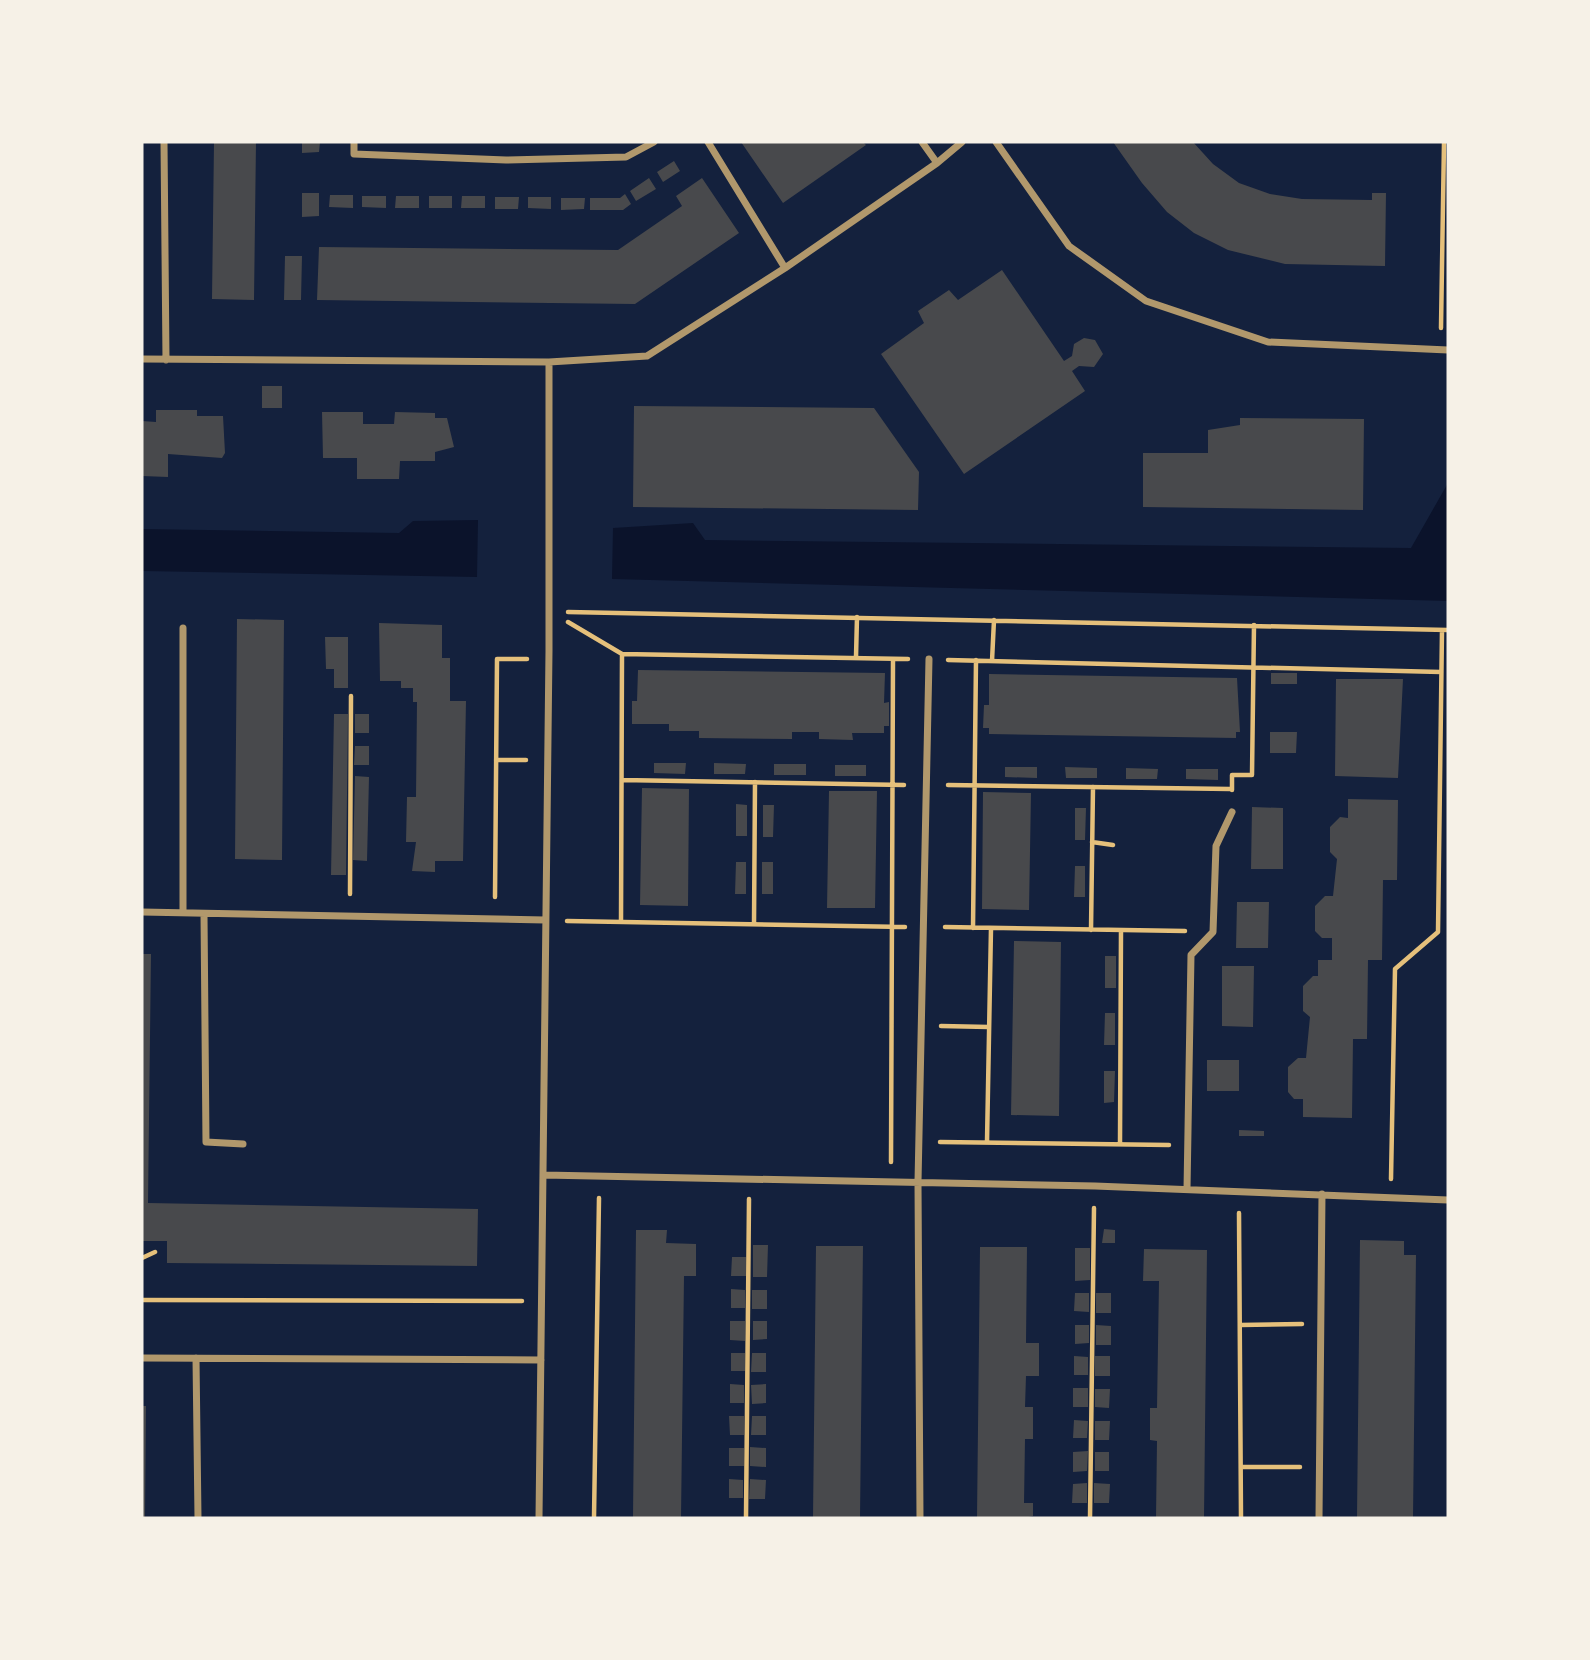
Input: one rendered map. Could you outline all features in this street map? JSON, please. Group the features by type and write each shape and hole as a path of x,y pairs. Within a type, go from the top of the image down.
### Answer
{"street":[{"path":"164,142 166,360"},
{"path":"354,142 354,154 506,160 626,157 654,142"},
{"path":"708,142 785,268"},
{"path":"922,142 937,163"},
{"path":"142,359 550,362 647,356 785,268 937,163 962,142"},
{"path":"996,142 1069,246 1146,301 1268,342 1444,350"},
{"path":"539,1518 550,611 550,362"},
{"path":"183,628 183,913"},
{"path":"920,1518 918,1182 929,659"},
{"path":"1187,1189 1191,955 1213,932 1216,846 1232,812"},
{"path":"142,912 545,920"},
{"path":"204,914 206,1142 243,1144"},
{"path":"544,1175 1095,1186 1448,1200"},
{"path":"1319,1518 1322,1194"},
{"path":"142,1358 541,1360"},
{"path":"196,1358 198,1518"}],"path":[{"path":"1444,142 1444,350"},
{"path":"550,611 1445,629 1441,671 1438,932 1395,969 1391,1197"},
{"path":"550,611 622,654 1441,671"},
{"path":"856,657 857,617"},
{"path":"992,661 994,620"},
{"path":"1232,812 1232,775 1252,775 1254,625"},
{"path":"621,922 622,654"},
{"path":"495,919 497,659 549,660"},
{"path":"891,1181 894,659"},
{"path":"973,928 976,660"},
{"path":"349,916 351,696"},
{"path":"496,760 547,760"},
{"path":"754,924 755,782"},
{"path":"1091,930 1093,787"},
{"path":"1092,842 1113,845"},
{"path":"545,920 1213,932"},
{"path":"987,1142 991,929"},
{"path":"1120,1144 1121,930"},
{"path":"921,1026 989,1027"},
{"path":"891,1140 1187,1145"},
{"path":"594,1518 599,1176"},
{"path":"746,1518 750,1178"},
{"path":"1090,1518 1095,1186"},
{"path":"1239,1191 1241,1518"},
{"path":"142,1258 155,1252"},
{"path":"142,1300 542,1301"},
{"path":"1240,1325 1321,1324"},
{"path":"1241,1467 1320,1467"}],"water":[{"path":"1448,483 1448,601 612,579 613,528 693,523 705,540 1411,548"},
{"path":"478,520 477,577 142,571 142,529 399,533 413,521"}],"building":[{"path":"214,142 256,142 254,300 212,299"},
{"path":"302,142 320,142 319,152 302,153"},
{"path":"741,142 863,142 866,145 783,203"},
{"path":"1113,142 1193,142 1213,164 1239,183 1270,194 1302,199 1372,200 1372,193 1386,193 1385,266 1285,264 1228,250 1194,233 1167,212"},
{"path":"674,161 680,171 663,182 657,172"},
{"path":"649,178 656,189 636,201 630,191"},
{"path":"702,178 739,233 635,304 317,300 319,247 618,250 682,206 676,196"},
{"path":"302,193 319,193 319,216 302,217"},
{"path":"625,194 631,204 623,210 590,210 590,198 620,198"},
{"path":"330,195 353,195 353,208 329,207"},
{"path":"362,196 386,196 386,208 362,207"},
{"path":"396,196 419,196 419,208 395,208"},
{"path":"429,196 452,196 452,208 429,208"},
{"path":"462,196 485,196 485,208 461,208"},
{"path":"495,197 519,197 518,209 495,209"},
{"path":"528,197 551,197 551,209 528,208"},
{"path":"561,198 585,198 584,209 561,210"},
{"path":"285,256 302,256 301,300 284,300"},
{"path":"1002,270 1064,361 1072,356 1074,344 1084,338 1095,340 1103,354 1094,367 1079,366 1072,371 1085,391 964,474 881,354 924,323 918,311 949,290 958,300"},
{"path":"262,386 282,386 282,408 262,408"},
{"path":"634,406 874,408 919,472 918,510 633,507"},
{"path":"156,410 197,410 197,416 223,416 225,453 222,458 168,454 168,477 142,476 142,421 156,422"},
{"path":"322,412 363,412 363,424 394,424 395,412 435,413 435,418 447,418 454,447 435,452 435,461 400,461 399,479 357,479 357,458 323,458"},
{"path":"1240,418 1364,419 1363,510 1143,507 1143,453 1208,453 1208,430 1240,425"},
{"path":"237,619 284,620 282,860 235,859"},
{"path":"379,623 442,625 442,658 450,658 450,701 466,701 463,861 435,861 435,872 412,871 416,842 406,842 407,797 416,797 417,702 413,702 413,688 401,688 401,681 380,681"},
{"path":"325,637 348,637 348,688 334,688 334,669 326,669"},
{"path":"638,670 885,673 884,703 889,702 889,726 884,726 884,733 852,733 853,740 819,739 819,732 792,732 792,739 699,738 699,731 669,731 669,724 632,724 632,701 637,701"},
{"path":"1271,673 1297,673 1297,684 1271,684"},
{"path":"989,674 1237,678 1240,732 1236,732 1236,738 989,734 989,728 983,728 984,705 989,705"},
{"path":"1336,679 1403,679 1398,778 1335,776"},
{"path":"334,714 348,714 346,875 331,875"},
{"path":"355,714 369,714 369,733 355,733"},
{"path":"1270,732 1297,732 1296,753 1270,753"},
{"path":"355,746 369,746 369,765 354,765"},
{"path":"654,763 686,763 685,774 654,773"},
{"path":"714,763 746,764 745,774 714,774"},
{"path":"774,764 806,764 806,775 774,775"},
{"path":"835,765 866,765 866,776 835,776"},
{"path":"1005,767 1037,767 1037,778 1005,777"},
{"path":"1065,767 1097,768 1097,778 1066,778"},
{"path":"1126,768 1158,769 1157,779 1126,779"},
{"path":"1186,769 1218,769 1218,780 1186,779"},
{"path":"355,776 369,777 367,861 353,860"},
{"path":"642,788 689,789 688,906 640,905"},
{"path":"829,791 877,791 875,908 827,908"},
{"path":"983,792 1031,793 1029,910 982,909"},
{"path":"1348,799 1398,800 1397,880 1383,880 1382,960 1368,960 1367,1039 1353,1039 1352,1118 1303,1117 1303,1099 1294,1099 1288,1092 1288,1067 1298,1058 1306,1058 1310,1017 1303,1011 1303,986 1313,976 1318,976 1318,960 1332,960 1332,938 1322,938 1315,931 1315,906 1325,896 1333,896 1337,859 1330,852 1330,827 1340,817 1348,818"},
{"path":"736,804 747,805 747,836 736,836"},
{"path":"763,805 774,805 773,837 763,837"},
{"path":"1252,807 1283,808 1283,869 1251,869"},
{"path":"1075,808 1086,808 1085,840 1075,840"},
{"path":"736,862 746,862 746,894 735,894"},
{"path":"762,862 773,862 773,894 762,894"},
{"path":"1075,866 1085,866 1085,897 1074,897"},
{"path":"1237,902 1269,902 1268,948 1236,948"},
{"path":"1014,941 1061,942 1059,1116 1011,1115"},
{"path":"142,954 151,954 148,1203 478,1209 477,1266 167,1263 167,1241 142,1241"},
{"path":"1105,956 1116,956 1116,988 1105,988"},
{"path":"1222,966 1254,966 1253,1027 1222,1026"},
{"path":"1105,1013 1115,1013 1115,1045 1104,1045"},
{"path":"1207,1060 1239,1060 1239,1091 1207,1091"},
{"path":"1104,1071 1115,1071 1114,1102 1104,1103"},
{"path":"1239,1130 1264,1131 1264,1136 1239,1136"},
{"path":"1104,1229 1115,1230 1115,1243 1102,1243"},
{"path":"636,1230 667,1230 666,1243 696,1244 696,1276 684,1276 681,1518 633,1518"},
{"path":"1360,1240 1404,1241 1404,1255 1416,1255 1413,1518 1357,1518"},
{"path":"753,1245 768,1245 767,1277 753,1277"},
{"path":"816,1246 863,1246 860,1518 813,1518"},
{"path":"980,1247 1027,1247 1026,1343 1039,1343 1039,1376 1026,1376 1025,1407 1033,1407 1033,1439 1025,1439 1024,1503 1033,1503 1033,1516 1024,1518 977,1518"},
{"path":"1075,1248 1090,1248 1090,1280 1075,1281"},
{"path":"1144,1249 1207,1250 1204,1518 1156,1518 1157,1441 1150,1440 1150,1408 1157,1408 1159,1281 1143,1281"},
{"path":"732,1257 746,1257 746,1276 731,1276"},
{"path":"731,1289 745,1290 745,1308 731,1308"},
{"path":"752,1290 767,1290 767,1309 752,1309"},
{"path":"1075,1293 1089,1293 1089,1312 1074,1311"},
{"path":"1096,1293 1111,1293 1111,1313 1096,1313"},
{"path":"730,1321 745,1321 745,1341 730,1340"},
{"path":"753,1321 767,1321 767,1339 753,1340"},
{"path":"1075,1325 1089,1325 1089,1343 1075,1344"},
{"path":"1096,1325 1111,1326 1111,1345 1096,1345"},
{"path":"731,1353 745,1353 745,1371 731,1371"},
{"path":"752,1353 766,1353 766,1372 751,1372"},
{"path":"1074,1356 1088,1357 1088,1375 1074,1375"},
{"path":"1095,1356 1110,1356 1110,1376 1095,1376"},
{"path":"730,1384 744,1385 744,1403 730,1403"},
{"path":"766,1384 766,1403 752,1404 751,1385"},
{"path":"1073,1388 1088,1388 1088,1407 1073,1407"},
{"path":"1095,1389 1110,1389 1109,1408 1095,1407"},
{"path":"142,1406 146,1406 145,1518 142,1518"},
{"path":"729,1416 744,1416 744,1435 730,1435"},
{"path":"752,1416 766,1416 766,1435 751,1435"},
{"path":"1074,1420 1088,1421 1087,1438 1073,1438"},
{"path":"1095,1421 1110,1421 1109,1440 1095,1440"},
{"path":"750,1447 766,1448 766,1467 750,1466"},
{"path":"729,1448 744,1448 744,1466 729,1466"},
{"path":"1088,1451 1087,1471 1073,1472 1073,1452"},
{"path":"1095,1452 1109,1452 1109,1471 1095,1471"},
{"path":"729,1479 743,1480 743,1498 729,1498"},
{"path":"750,1479 766,1480 765,1499 749,1499"},
{"path":"1087,1483 1087,1503 1072,1503 1073,1484"},
{"path":"1094,1483 1110,1484 1109,1503 1094,1503"}]}
